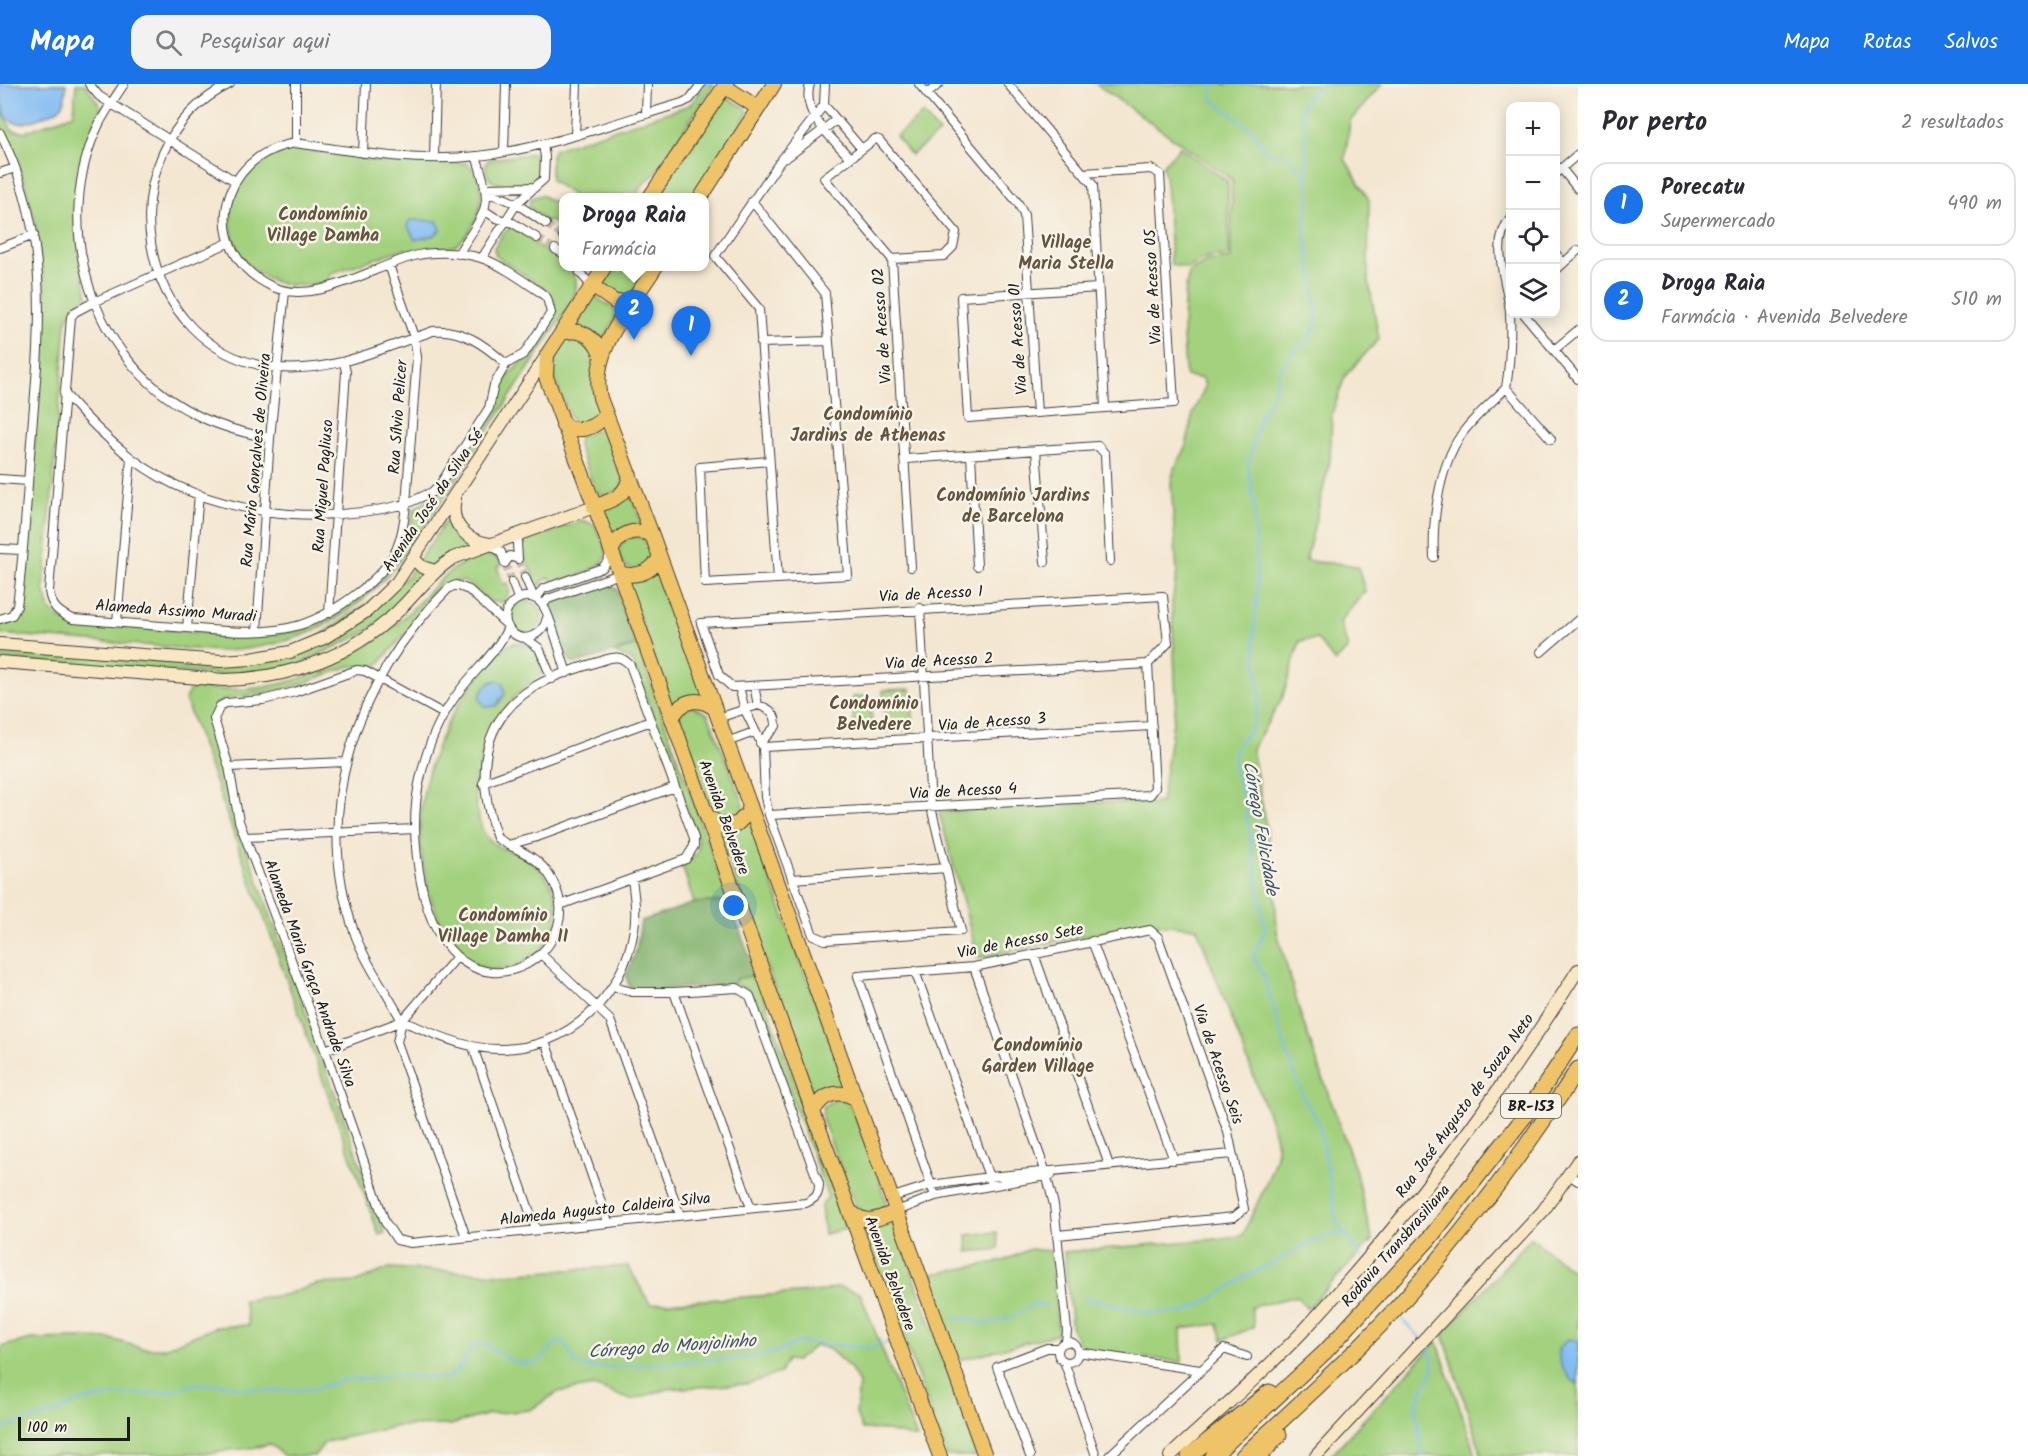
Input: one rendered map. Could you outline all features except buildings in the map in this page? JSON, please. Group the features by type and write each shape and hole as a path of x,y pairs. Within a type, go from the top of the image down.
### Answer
{"highway":[{"name":"Rodovia Transbrasiliana","path":"1213,1456 1325,1353 1429,1239 1524,1117 1578,1035"},
{"name":"BR-153","path":"1243,1456 1344,1361 1410,1289 1501,1179 1578,1069"},
{"path":"1189,1456 1302,1365 1325,1353"},
{"path":"1260,1456 1331,1382 1344,1361"}],"main road":[{"path":"704,193 774,84"},
{"path":"653,193 725,85 758,108"},
{"path":"548,355 602,271"},
{"name":"Avenida Belvedere","path":"653,271 601,355 596,377 606,414 893,1197 985,1456"},
{"path":"592,286 615,302 632,302"},
{"path":"562,333 570,331 587,334 599,346 601,355"},
{"name":"Avenida Belvedere","path":"548,355 546,377 563,426 620,574 813,1112 940,1456"},
{"name":"Avenida José da Silva Sé","path":"0,644 221,661 273,656 316,641 354,620 390,590 414,559 548,355"},
{"path":"563,426 576,430 590,428 606,414"},
{"path":"0,662 224,680 282,674 334,655 367,636 394,614 435,571 453,558 616,499 624,493 630,475"},
{"path":"456,495 453,506 459,528 467,536 489,544"},
{"path":"611,551 615,542 628,532 645,531 652,535"},
{"path":"620,574 639,575 648,572 660,557"},
{"path":"414,559 422,567 435,571"},
{"path":"672,719 682,705 690,701 698,700 716,713"},
{"path":"707,816 721,825 736,824 748,813 750,805"},
{"name":"Rua José Augusto de Souza Neto","path":"1170,1456 1304,1330 1370,1255 1440,1171 1538,1033 1578,970"},
{"path":"813,1112 821,1100 835,1093 850,1095 856,1099"},
{"path":"1316,1456 1417,1350 1574,1178 1578,1161"},
{"path":"851,1212 857,1217 871,1221 897,1212"}],"street":[{"path":"89,84 93,91 235,181"},
{"path":"124,84 112,103 90,149 79,203 80,250 94,302 125,355 143,376 166,396 218,425 270,438"},
{"path":"230,84 199,105 182,123 154,179 147,225 158,274 178,310 211,342 254,363 278,368 306,368 344,363 414,337 447,329 483,345 506,364"},
{"path":"296,84 296,143"},
{"path":"363,153 366,84"},
{"path":"434,157 436,84"},
{"path":"504,152 506,84"},
{"path":"575,135 577,84"},
{"path":"645,114 647,84"},
{"path":"228,243 75,312 71,317 64,393 131,458 199,494 265,511 334,515 406,504 432,492 441,483 489,408 495,385 506,364 524,354 546,321 550,306 540,292 482,258 458,254 414,256 322,289 285,291 254,277 240,262 228,243 226,208 235,181 242,170 266,152 280,145 296,143 363,153 434,157 476,156 543,145 690,99 701,84"},
{"path":"810,84 808,103 813,117 849,157 872,140 879,140 956,232 953,247 944,256 892,259"},
{"path":"825,84 822,94 824,105 861,148"},
{"name":"Via de Acesso 01","path":"919,84 1018,203 1024,215 1037,413"},
{"path":"927,94 939,84"},
{"path":"1008,84 1093,185 1105,407 968,418 961,297 1098,288"},
{"path":"778,579 759,309 715,256 779,163 824,105"},
{"path":"779,163 836,120"},
{"path":"0,133 15,168 34,236 41,314 18,606 12,615 0,619"},
{"path":"482,258 517,204 543,179 546,171 543,145"},
{"path":"1560,168 1578,154"},
{"path":"458,254 485,211 487,191 476,156"},
{"name":"Via de Acesso 02","path":"849,157 824,178 892,259 911,567"},
{"path":"0,173 15,168"},
{"name":"Via de Acesso 05","path":"1083,173 1157,170 1161,179 1174,403 1105,407"},
{"path":"1560,172 1578,189"},
{"path":"487,191 535,188"},
{"path":"487,191 517,204 546,224"},
{"path":"752,201 825,293 848,575 705,583 700,467 769,461"},
{"path":"485,211 537,238"},
{"path":"1506,224 1503,228 1500,246 1506,279"},
{"path":"0,248 34,236"},
{"path":"1560,266 1578,250"},
{"path":"1560,259 1563,263"},
{"name":"Rua Sílvio Pelicer","path":"390,265 414,337 417,357 406,504"},
{"path":"580,271 592,286"},
{"name":"Rua Mário Gonçalves de Oliveira","path":"256,631 270,438 285,291"},
{"path":"1434,557 1432,529 1435,509 1452,453 1460,436 1506,388 1510,357 1509,318"},
{"path":"1527,318 1578,379"},
{"path":"1554,350 1578,330"},
{"path":"761,343 829,341"},
{"name":"Rua Miguel Pagliuso","path":"329,613 334,515 346,372 344,363"},
{"path":"1506,388 1551,439"},
{"name":"Alameda Assimo Muradi","path":"64,393 49,591 55,609 73,619 256,631 300,625 329,613 366,586 387,566 400,547 406,504"},
{"path":"906,459 1092,446 1102,449 1105,454 1110,561"},
{"path":"1036,450 1045,562"},
{"path":"971,455 976,566"},
{"path":"117,622 131,458"},
{"path":"0,479 28,481"},
{"path":"187,628 199,494"},
{"path":"489,544 501,552 505,563 510,556 518,559 517,543 520,532"},
{"path":"0,549 22,550"},
{"path":"538,601 543,589 602,568 608,561 611,551"},
{"path":"518,598 538,601 548,599 620,574"},
{"path":"525,577 547,618 567,673"},
{"path":"512,582 518,598"},
{"path":"552,679 539,648 508,626 469,590 456,585 444,593 402,641 378,678 357,725 346,762 339,833 342,880 356,935 365,959 402,1021 472,1047 499,1049 545,1041 583,1020 614,987 629,952 634,928 632,879"},
{"name":"Via de Acesso 1","path":"735,687 718,675 701,623 920,608 1163,596 1168,643 1148,664"},
{"path":"488,658 508,626 508,608 518,598"},
{"path":"485,603 508,608"},
{"path":"735,687 761,745 765,797 769,815 816,938 961,931 931,807 920,608"},
{"path":"547,618 546,625 537,635 522,637 499,647 460,689 444,714 430,745 421,775 415,829 424,896 439,933 456,958 481,971 498,973 527,965 541,954 554,934 560,905 551,877 532,858 497,838 486,808 483,783 485,754 504,715 534,687 607,659 617,656 624,659 630,665 694,838 691,854 679,862 560,905"},
{"path":"1541,652 1578,620"},
{"path":"1148,664 1152,726"},
{"name":"Via de Acesso 2","path":"735,687 1148,664"},
{"name":"Alameda Maria Graça Andrade Silva","path":"378,678 357,670 295,692 263,700 226,703 216,712 214,719 229,766 236,809 245,837 325,1050 385,1222 397,1240"},
{"path":"378,678 444,714"},
{"path":"754,686 758,705"},
{"path":"716,713 744,710 758,705 770,709 776,717 776,726 761,745"},
{"path":"483,783 651,721"},
{"name":"Via de Acesso 3","path":"761,745 927,740 1152,726"},
{"name":"Via de Acesso 4","path":"769,815 1150,795 1155,788 1152,726"},
{"path":"727,742 754,732"},
{"path":"229,766 346,762"},
{"path":"508,845 537,837 675,787"},
{"path":"245,837 415,829"},
{"path":"532,858 532,848 537,837"},
{"path":"792,879 946,868"},
{"name":"Via de Acesso Sete","path":"931,1185 858,976 974,967 1150,930"},
{"name":"Via de Acesso Seis","path":"1058,1234 1234,1217 1242,1214 1245,1205 1228,1132 1158,937 1150,930"},
{"path":"1092,941 1174,1160"},
{"path":"541,954 598,1006 610,1020 680,1215"},
{"path":"1035,954 1109,1165"},
{"path":"456,958 402,1021 397,1042 466,1237"},
{"path":"974,967 1046,1174 1058,1234 1067,1330 1064,1346 1072,1358 1069,1374 1096,1456"},
{"path":"915,971 991,1181"},
{"path":"614,987 632,992 674,992 751,1208"},
{"name":"Alameda Augusto Caldeira Silva","path":"397,1240 411,1243 806,1203 816,1198 819,1193 819,1184 754,1007 745,991 736,988 674,992"},
{"path":"325,1050 402,1021"},
{"path":"545,1041 608,1222"},
{"path":"472,1047 536,1230"},
{"path":"893,1197 931,1185 991,1181 1109,1165 1232,1154"},
{"path":"897,1212 935,1196 991,1181"},
{"path":"931,1185 935,1196"},
{"path":"909,1193 913,1205"},
{"path":"1030,1456 997,1367 1047,1348 1064,1346"},
{"path":"1064,1346 1072,1358"},
{"path":"1109,1456 1224,1349 1247,1357"},
{"path":"1072,1358 1091,1356 1200,1370"}],"green space":[{"path":"76,84 85,84 101,107 82,162 76,191 76,233 87,296 69,315 66,323 44,589 50,610 64,621 242,636 268,636 298,630 333,615 370,588 405,547 414,510 443,487 493,412 502,381 532,353 555,314 554,300 548,291 496,256 494,248 502,234 512,227 535,241 534,244 559,257 559,271 572,271 575,277 576,290 570,305 418,537 394,568 368,595 340,617 306,634 267,646 220,651 0,634 0,622 16,618 22,606 46,299 35,221 23,178 0,123 0,109 12,130 25,132 74,114"},
{"path":"706,84 714,84 654,175 645,182 638,193 570,193 551,180 551,156 555,149 690,105"},
{"path":"1096,84 1382,84 1350,121 1345,159 1369,200 1368,277 1379,339 1345,376 1332,414 1330,461 1306,560 1358,567 1365,591 1340,622 1348,648 1335,662 1317,639 1300,641 1282,699 1252,749 1274,871 1277,932 1301,1016 1355,1169 1372,1240 1307,1309 1297,1296 1251,1307 1254,1327 1223,1340 1218,1324 1181,1329 1182,1362 1084,1351 1072,1330 1064,1252 1243,1235 1273,1166 1277,1147 1270,1119 1197,928 1147,923 978,958 939,812 1102,802 1161,803 1176,702 1172,603 1177,572 1171,482 1174,469 1186,448 1193,413 1205,387 1203,379 1186,376 1183,311 1189,272 1207,262 1231,259 1232,180"},
{"path":"725,97 745,107 748,112 699,193 658,193"},
{"path":"923,114 939,133 911,155 896,136"},
{"path":"1180,147 1228,182 1229,256 1207,258 1188,268 1171,265 1167,196 1162,166"},
{"path":"299,149 384,162 466,163 474,171 479,181 481,192 477,216 465,237 454,246 420,251 403,249 332,273 327,282 288,285 259,274 240,254 231,229 232,202 244,177 266,158"},
{"path":"537,153 543,158 542,174 534,182 510,185 495,183 489,179 486,163 490,159"},
{"path":"541,195 559,206 559,226 549,220 547,222 529,207 531,198"},
{"path":"612,271 646,271 626,301 606,291 605,282"},
{"path":"595,296 618,312 604,339 576,324 591,298"},
{"path":"577,335 595,349 598,417 588,422 575,424 569,417 557,386 553,366 561,342"},
{"path":"601,428 606,430 624,473 621,489 605,496 596,491 578,446 579,437"},
{"path":"630,491 643,528 612,540 600,509"},
{"path":"450,515 474,545 364,633 297,665 236,676 0,659 0,647 221,665 291,655 408,576"},
{"path":"582,520 595,525 603,541 606,551 601,564 586,572 553,583 550,577 542,581 543,585 532,584 528,576 533,574 521,550 524,542"},
{"path":"635,537 647,541 651,553 647,565 635,569 623,565 619,553 623,541"},
{"path":"485,555 495,556 501,565 497,567 503,584 508,583 510,590 504,602 492,602 464,581 450,583 376,667 350,666 287,689 225,699 216,705 211,717 227,768 241,833 385,1233 379,1235 185,699 189,691 196,688 241,689 268,686 289,682 331,666 387,632 450,572 472,559"},
{"path":"658,566 706,699 672,709 625,577"},
{"path":"606,581 617,589 637,645 574,664 566,656 550,611 552,601"},
{"path":"526,601 538,605 542,617 538,629 526,633 514,629 510,617 514,605"},
{"path":"513,643 525,644 534,650 541,660 544,672 514,697 483,752 479,782 474,785 476,805 481,826 491,841 529,860 546,876 556,898 557,913 552,933 535,954 506,968 481,967 461,954 445,932 433,904 420,844 420,819 431,762 446,726 466,693 490,663 503,649"},
{"path":"637,645 729,901 694,903 682,865 696,854 697,837 635,666 630,659 615,653"},
{"path":"911,689 914,729 885,731 883,690"},
{"path":"870,696 872,725 854,726 852,697"},
{"path":"691,705 708,714 744,805 740,817 724,820 713,811 678,724 680,712"},
{"path":"749,820 848,1092 815,1101 716,826"},
{"path":"729,901 756,975 736,979 733,984 638,991 629,986 626,976 636,951 641,921 694,903"},
{"path":"756,975 847,1229 824,1234 821,1206 828,1197 759,1008 747,988 733,984 736,979"},
{"path":"838,1098 851,1106 873,1159 886,1202 880,1212 870,1215 855,1205 822,1119 823,1106"},
{"path":"894,1221 978,1456 947,1456 863,1226"},
{"path":"997,1232 999,1249 968,1252 967,1235"},
{"path":"1531,1238 1578,1275 1578,1456 1482,1456 1443,1334"},
{"path":"1030,1249 1051,1251 1058,1334 956,1361 927,1275 1003,1261"},
{"path":"628,1266 650,1304 824,1291 838,1287 860,1293 917,1438 883,1430 862,1429 856,1414 859,1383 850,1368 829,1349 816,1345 796,1361 787,1360 780,1373 747,1384 667,1389 631,1400 594,1386 558,1392 530,1410 489,1414 450,1425 398,1426 325,1442 314,1456 284,1456 270,1444 215,1453 0,1456 0,1347 31,1339 86,1338 111,1339 142,1348 164,1348 216,1327 249,1325 243,1300 284,1295 317,1284 357,1282 389,1268 504,1274"},
{"path":"1437,1341 1476,1456 1330,1456 1331,1455"}],"water":[{"path":"0,84 66,84 64,101 53,112 32,121 15,123 5,115 0,97"},
{"path":"410,220 437,221 441,229 435,235 415,240 407,225"},
{"path":"497,680 503,684 505,694 496,706 486,707 480,701 481,694 487,685"},
{"path":"1568,1339 1578,1341 1578,1384 1566,1374 1560,1359 1558,1349"}],"waterway":[{"name":"Córrego Felicidade","path":"1213,84 1211,99 1253,131 1265,152 1289,156 1308,180 1309,202 1304,225 1317,309 1316,325 1307,342 1294,351 1280,370 1273,395 1259,419 1248,465 1254,504 1257,590 1254,637 1260,700 1250,731 1235,747 1233,767 1245,804 1265,930 1253,957 1263,973 1287,1053 1304,1098 1319,1124 1337,1222 1362,1258"},
{"path":"1308,180 1302,105 1319,84"},
{"name":"Córrego do Monjolinho","path":"1085,1298 1151,1313 1185,1312 1310,1243 1331,1234 1345,1235"},
{"name":"Córrego Felicidade","path":"1367,1268 1376,1287"},
{"name":"Córrego do Monjolinho","path":"955,1319 966,1318 985,1324 1013,1317 1032,1305 1048,1305"},
{"name":"Córrego Felicidade","path":"1397,1315 1421,1338"},
{"name":"Córrego do Monjolinho","path":"0,1429 54,1413 78,1402 116,1395 171,1392 192,1384 219,1384 267,1391 313,1389 348,1379 375,1379 396,1375 449,1378 460,1367 475,1344 487,1345 504,1357 526,1364 539,1361 559,1341 565,1344 576,1364 591,1368 742,1358 777,1352 798,1342 869,1348 889,1342"},
{"name":"Córrego Felicidade","path":"1423,1456 1415,1407 1434,1368 1428,1344"}],"tunnel":[{"path":"546,224 559,233"},
{"path":"537,238 555,249"},
{"path":"518,559 525,577"},
{"path":"505,563 512,582"}],"place":[{"name":"Droga Raia","path":"634,340"},
{"name":"Porecatu","path":"691,356"}],"district":[{"name":"Condomínio Village Damha","path":"323,224"},
{"name":"Village Maria Stella","path":"1066,252"},
{"name":"Condomínio Jardins de Athenas","path":"868,424"},
{"name":"Condomínio Jardins de Barcelona","path":"1013,505"},
{"name":"Condomínio Belvedere","path":"874,713"},
{"name":"Condomínio Village Damha II","path":"503,925"},
{"name":"Condomínio Garden Village","path":"1038,1055"}]}
